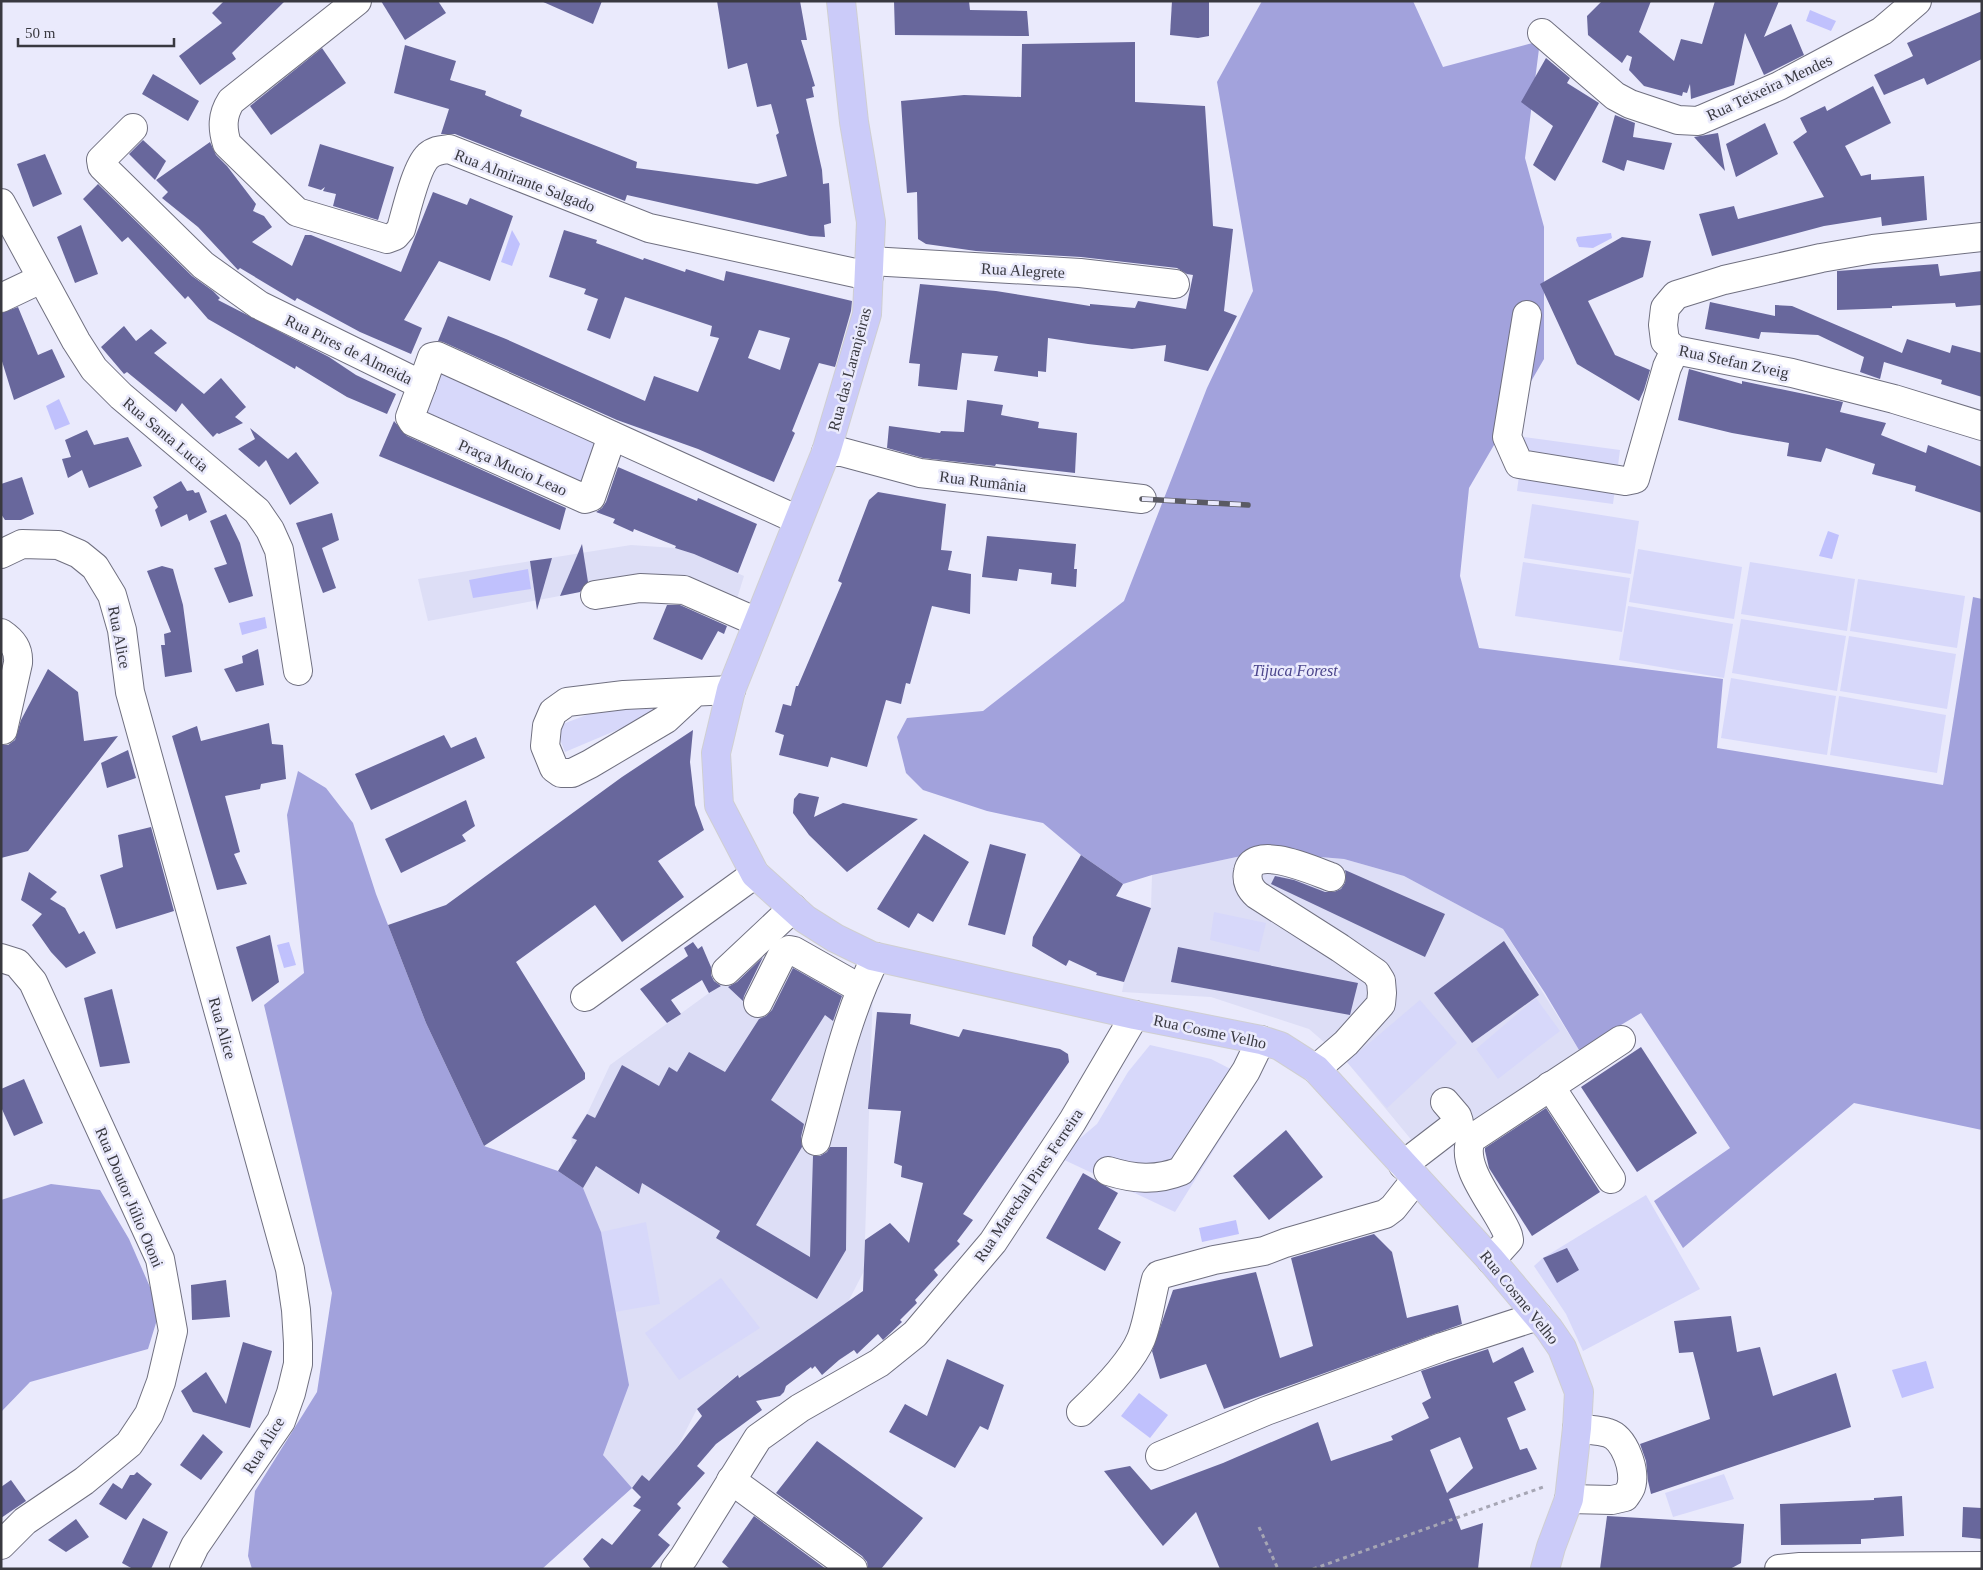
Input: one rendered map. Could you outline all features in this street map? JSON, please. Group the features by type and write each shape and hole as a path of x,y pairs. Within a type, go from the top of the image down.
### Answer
{"main road":[{"name":"Rua das Laranjeiras","path":"731,690 826,452 867,314 871,222 854,122 841,1"},
{"name":"Rua Cosme Velho","path":"731,690 716,753 719,805 755,874 799,914 835,938 876,957 1135,1015 1261,1040 1280,1046 1316,1069 1491,1260 1562,1348 1579,1392 1577,1428 1570,1489 1545,1569"}],"street":[{"name":"Rua Almirante Salgado","path":"357,1 231,101 226,109 222,130 226,144 296,212 387,239 395,236 401,229 420,166 427,157 437,150 449,149 649,228 870,268"},
{"name":"Rua Teixeira Mendes","path":"1542,33 1615,96 1630,104 1678,120 1698,121 1779,86 1882,31 1917,1"},
{"name":"Rua Pires de Almeida","path":"133,128 100,160 102,166 203,265 259,305 422,385 432,357 437,356 798,520"},
{"name":"Rua Santa Lucia","path":"1,203 41,279 94,369 121,396 257,511 270,530 279,550 298,671"},
{"name":"Rua Stefan Zveig","path":"1982,237 1873,249 1821,258 1724,280 1676,295 1665,308 1662,325 1665,341 1675,350 1792,373 1894,399 1982,426"},
{"name":"Rua Alegrete","path":"870,268 1080,273 1175,284"},
{"path":"1,298 41,279"},
{"path":"1528,315 1508,437 1519,464 1625,480 1636,479 1668,367 1675,350"},
{"name":"Praça Mucio Leao","path":"422,385 410,418 413,422 585,499 591,497 612,436"},
{"name":"Rua Rumânia","path":"826,452 842,452 920,473 1142,499"},
{"name":"Rua Alice","path":"1,554 22,544 58,545 79,554 95,568 112,595 122,630 130,692 290,1269 296,1310 298,1364 281,1421 195,1546 184,1569"},
{"path":"595,595 640,588 684,590 757,622"},
{"path":"1,633 14,643 18,652 18,663 2,730"},
{"path":"696,692 666,719 590,764 572,772 561,773 554,768 545,746 547,726 553,712 567,702 624,695 731,690"},
{"path":"1316,1069 1346,1043 1381,1004 1381,981 1376,973 1348,953 1257,896 1249,887 1247,874 1249,866 1255,861 1270,858 1331,877"},
{"path":"585,997 755,874"},
{"path":"794,951 799,914"},
{"path":"726,971 799,914"},
{"path":"758,1003 783,953 788,950 794,951 861,989"},
{"path":"816,1141 861,989 876,957"},
{"name":"Rua Doutor Júlio Otoni","path":"1,958 17,963 33,982 37,990 160,1259 173,1331 161,1382 149,1414 129,1444 84,1481 25,1521 1,1545"},
{"name":"Rua Marechal Pires Ferreira","path":"675,1569 758,1438 800,1408 879,1363 915,1334 993,1242 1072,1122 1135,1015"},
{"path":"1108,1171 1126,1176 1164,1178 1181,1171 1203,1140 1246,1071 1261,1040"},
{"path":"1491,1260 1509,1240 1472,1168 1468,1146 1471,1139 1621,1040"},
{"path":"1550,1086 1611,1179"},
{"path":"1081,1412 1099,1394 1135,1351 1141,1338 1156,1279 1159,1275 1214,1260 1264,1251 1285,1243 1385,1214 1393,1208 1409,1172 1458,1122 1457,1116 1445,1102"},
{"path":"1160,1456 1266,1412 1442,1347 1538,1316"},
{"path":"1570,1489 1612,1500 1625,1497 1631,1487 1631,1470 1628,1455 1620,1441 1610,1433 1577,1428"},
{"path":"731,1480 853,1569"},
{"path":"1780,1569 1800,1567 1982,1566"}],"path":[{"path":"1313,1569 1553,1484 1570,1489"},
{"path":"1259,1527 1278,1569"}],"shaded area":[{"path":"1810,10 1836,21 1831,31 1806,21"},
{"path":"512,230 520,244 512,266 501,262"},
{"path":"1611,233 1612,238 1593,248 1579,247 1576,240 1577,237"},
{"path":"429,357 609,431 583,495 406,416"},
{"path":"59,399 70,424 55,430 46,406"},
{"path":"1524,437 1620,450 1613,504 1517,491"},
{"path":"1532,504 1639,521 1631,574 1524,558"},
{"path":"1828,531 1839,535 1832,559 1819,556"},
{"path":"631,545 675,548 694,554 744,576 731,618 644,580 428,621 418,579"},
{"path":"1638,549 1742,567 1734,619 1629,602"},
{"path":"1523,562 1630,578 1622,632 1515,616"},
{"path":"1750,562 1855,579 1847,631 1741,614"},
{"path":"528,569 531,589 473,598 469,580"},
{"path":"1858,579 1965,596 1957,648 1850,631"},
{"path":"1628,606 1733,624 1724,678 1619,660"},
{"path":"265,617 267,628 242,635 239,623"},
{"path":"1741,619 1846,636 1837,691 1732,673"},
{"path":"1849,636 1956,654 1947,709 1840,691"},
{"path":"1731,678 1836,696 1827,755 1721,738"},
{"path":"1839,696 1946,715 1937,773 1830,755"},
{"path":"648,699 655,714 565,752 555,727 623,701"},
{"path":"1260,852 1344,859 1404,876 1503,929 1579,1050 1497,1107 1428,1160 1347,1062 1309,1029 1211,997 1122,992 1151,908 1152,875"},
{"path":"1214,912 1266,923 1259,952 1210,940"},
{"path":"790,938 873,986 864,1271 848,1302 742,1376 737,1375 697,1409 677,1448 649,1481 642,1475 632,1488 603,1455 558,1171 572,1148 571,1137 587,1114 610,1065 709,993"},
{"path":"289,942 296,965 284,968 277,945"},
{"path":"1536,998 1560,1031 1498,1079 1476,1049"},
{"path":"1420,1000 1457,1043 1387,1108 1347,1062"},
{"path":"1150,1045 1211,1059 1256,1082 1175,1212 1058,1157 1097,1124 1128,1072"},
{"path":"1646,1195 1700,1289 1583,1351 1566,1314 1534,1266 1543,1258"},
{"path":"1236,1220 1239,1234 1202,1242 1199,1228"},
{"path":"646,1222 660,1304 615,1312 601,1232"},
{"path":"721,1278 760,1328 679,1380 645,1333"},
{"path":"1926,1361 1934,1388 1902,1398 1892,1370"},
{"path":"1139,1393 1168,1415 1150,1438 1121,1416"},
{"path":"1724,1474 1734,1499 1673,1517 1665,1493"}],"green space":[{"name":"Tijuca Forest","path":"1262,1 1413,1 1443,67 1540,41 1525,158 1544,227 1544,359 1469,488 1460,576 1479,648 1723,679 1717,748 1943,785 1973,597 1982,599 1982,1130 1854,1103 1683,1248 1654,1201 1730,1148 1641,1013 1579,1050 1545,993 1503,929 1404,876 1344,859 1260,852 1152,875 1123,884 1081,855 1043,823 987,811 923,790 906,773 897,737 907,718 983,711 1124,601 1207,388 1253,291 1217,82"},
{"path":"298,771 326,788 353,823 376,894 426,1023 484,1146 558,1171 583,1188 601,1232 629,1385 603,1455 632,1488 542,1569 252,1569 248,1556 255,1491 317,1392 332,1293 264,1005 304,973 287,815"},
{"path":"51,1184 100,1190 129,1239 160,1310 148,1349 30,1382 1,1412 1,1200"}],"building":[{"path":"224,1 285,1 232,53 236,59 200,85 179,56 222,23 212,13"},
{"path":"381,1 438,1 446,13 405,40"},
{"path":"541,1 602,1 593,24"},
{"path":"717,1 800,1 807,40 801,40 815,86 812,87 814,97 806,99 822,170 823,184 829,183 831,223 824,225 825,237 810,236 627,195 625,201 455,134 441,134 449,109 394,93 405,45 456,61 450,80 486,91 485,95 522,110 520,116 637,162 636,168 757,184 787,176 776,135 779,133 771,104 757,107 747,63 728,69"},
{"path":"894,1 969,1 970,10 1027,11 1029,36 895,35"},
{"path":"1172,1 1209,1 1209,36 1198,38 1170,35"},
{"path":"1602,1 1651,1 1639,32 1674,61 1681,39 1702,44 1715,1 1779,1 1764,37 1791,24 1804,55 1764,75 1745,33 1734,85 1691,99 1690,84 1687,93 1683,92 1682,96 1644,86 1629,70 1632,57 1627,55 1622,63 1588,35 1587,16"},
{"path":"1982,11 1982,59 1927,85 1924,78 1884,95 1874,75 1913,56 1907,43"},
{"path":"1135,42 1135,102 1205,106 1213,226 1233,229 1224,311 1237,316 1208,371 1164,361 1166,345 1132,349 1048,338 1046,372 1038,371 1038,377 994,371 998,356 962,353 957,390 918,386 920,364 909,363 920,284 996,291 1090,306 1090,304 1135,308 1138,301 1186,309 1193,275 1177,268 1081,257 976,251 926,244 918,239 917,192 907,193 901,101 964,95 1021,97 1022,44"},
{"path":"322,48 346,83 271,135 250,106"},
{"path":"1546,58 1570,78 1567,83 1599,103 1555,181 1533,165 1553,126 1521,102"},
{"path":"153,74 199,101 188,121 142,94"},
{"path":"1873,86 1891,123 1845,146 1861,176 1871,174 1871,180 1924,176 1927,220 1882,226 1881,217 1824,226 1712,256 1699,214 1734,206 1738,219 1824,197 1793,142 1807,132 1800,118 1825,106 1827,111"},
{"path":"1615,115 1635,123 1633,137 1672,143 1664,170 1627,160 1624,171 1602,162"},
{"path":"1765,123 1778,154 1736,177 1726,144"},
{"path":"1718,133 1725,171 1694,137"},
{"path":"143,140 166,161 155,180 129,154"},
{"path":"210,142 216,155 227,166 256,204 253,211 264,216 272,227 252,242 292,266 305,235 311,235 401,272 433,192 467,205 470,198 513,216 490,281 439,261 404,320 422,328 411,354 360,332 297,298 295,301 240,268 238,270 198,227 162,198 168,192 156,180"},
{"path":"320,144 394,167 378,220 333,206 336,194 323,191 325,187 321,190 308,186"},
{"path":"45,154 62,194 33,207 17,164"},
{"path":"98,184 192,276 213,291 220,298 218,300 329,357 356,375 396,394 387,414 347,397 296,366 295,369 208,319 188,296 185,299 128,237 122,242 83,199"},
{"path":"81,225 98,274 75,283 57,237"},
{"path":"564,230 597,240 596,243 643,260 644,258 685,272 686,269 724,281 726,271 852,301 851,311 835,367 819,363 792,431 795,433 774,482 698,449 617,420 438,341 448,316 506,339 645,401 654,376 698,392 719,338 710,336 712,326 625,297 610,339 587,330 598,299 584,294 586,289 549,277","holes":["759,330 790,338 780,370 748,358"]},
{"path":"1622,237 1651,241 1643,277 1588,301 1615,355 1650,370 1639,401 1577,364 1540,284"},
{"path":"1938,264 1940,276 1982,271 1982,305 1956,307 1955,303 1837,310 1837,271"},
{"path":"1710,302 1775,316 1775,305 1792,306 1902,353 1907,339 1950,353 1952,345 1982,353 1982,397 1941,384 1942,380 1884,362 1880,379 1860,372 1864,357 1818,335 1761,332 1759,339 1705,329"},
{"path":"18,307 38,355 52,349 65,377 14,400 1,358 1,313"},
{"path":"124,326 136,341 151,329 167,343 154,353 204,394 221,378 246,407 235,417 243,423 219,434 217,433 213,437 182,403 176,412 127,372 124,374 101,347"},
{"path":"1689,369 1742,384 1742,381 1843,402 1840,412 1886,423 1881,435 1926,453 1928,445 1982,467 1982,513 1915,491 1916,486 1872,474 1875,464 1826,448 1821,462 1787,456 1789,443 1732,433 1678,420"},
{"path":"967,400 1003,405 1001,415 1039,422 1038,428 1077,433 1075,473 923,458 887,448 889,426 940,433 941,431 964,432"},
{"path":"394,421 407,436 566,508 560,530 379,456"},
{"path":"250,428 288,459 296,452 319,483 290,505 266,460 259,467 238,449 255,439"},
{"path":"87,430 94,445 128,437 142,466 89,488 82,470 68,478 62,459 71,457 65,440"},
{"path":"618,467 697,501 698,498 757,524 738,573 675,548 676,546 634,529 633,532 613,523 615,519 596,512 606,502"},
{"path":"22,477 34,514 21,520 5,520 1,514 1,484"},
{"path":"181,481 187,491 199,492 207,512 189,521 187,514 161,527 155,510 158,507 153,497"},
{"path":"878,492 946,504 941,550 952,551 948,570 971,574 970,614 932,606 910,684 906,683 901,704 886,700 867,767 831,757 828,767 779,755 784,735 775,732 783,704 791,706 796,686 798,686 842,583 838,581 869,500"},
{"path":"332,513 339,540 322,548 336,588 323,593 296,523"},
{"path":"226,514 240,543 253,596 229,603 214,568 227,564 210,521"},
{"path":"987,536 1076,544 1074,569 1077,569 1076,587 1051,584 1052,573 1019,569 1017,581 982,577"},
{"path":"582,544 588,582 580,592 560,596"},
{"path":"552,558 537,610 530,561"},
{"path":"162,566 173,569 183,605 192,672 165,677 161,645 165,645 164,634 171,632 147,571"},
{"path":"667,605 680,605 727,626 724,634 718,631 702,660 653,639"},
{"path":"258,649 264,685 236,692 224,669 243,663 242,656"},
{"path":"48,669 78,692 84,741 118,736 28,851 1,858 1,745 8,745 15,740 21,720"},
{"path":"269,723 272,744 283,745 286,779 261,784 260,789 225,796 240,852 234,854 247,884 217,890 172,736 197,726 201,741"},
{"path":"693,730 690,762 695,805 704,830 658,861 684,897 622,942 595,905 516,962 585,1073 585,1079 484,1146 426,1023 388,925 446,905 622,777"},
{"path":"444,735 451,748 476,737 485,758 371,810 355,774"},
{"path":"128,750 136,778 107,788 101,763"},
{"path":"799,793 819,797 814,817 843,803 918,819 847,872 809,835 793,813 794,799"},
{"path":"466,800 475,826 462,835 466,841 401,873 385,839"},
{"path":"151,827 174,911 116,929 100,875 123,867 118,835"},
{"path":"924,834 969,862 933,922 918,913 909,928 877,909"},
{"path":"990,844 1026,854 1005,935 968,925"},
{"path":"1081,855 1123,884 1116,896 1151,908 1124,982 1096,975 1097,973 1069,960 1066,966 1032,946 1033,937"},
{"path":"1345,870 1445,914 1425,957 1271,884 1275,876 1294,880 1325,892 1334,892 1341,889 1345,883"},
{"path":"29,872 57,892 50,899 65,908 79,934 84,931 96,953 66,968 51,952 32,925 42,914 21,900"},
{"path":"270,935 279,982 252,1002 236,947"},
{"path":"1504,941 1539,995 1472,1043 1434,993"},
{"path":"693,942 698,949 702,946 711,967 711,975 714,981 721,986 709,993 702,980 671,1000 681,1014 667,1023 640,989 688,956 684,948"},
{"path":"1178,947 1358,983 1350,1015 1171,982"},
{"path":"763,957 743,1001 728,987 737,982"},
{"path":"793,968 842,996 833,1021 825,1015 771,1100 804,1124 801,1137 802,1147 756,1225 810,1257 813,1156 820,1156 827,1152 830,1147 847,1147 846,1250 817,1299 716,1238 720,1231 642,1183 639,1194 596,1166 583,1188 558,1171 577,1140 572,1138 587,1114 595,1118 622,1065 659,1086 669,1067 677,1072 689,1052 725,1072 759,1019 766,1016 772,1010"},
{"path":"112,989 130,1063 100,1067 84,998"},
{"path":"877,1012 911,1014 910,1024 959,1037 963,1029 1060,1049 1068,1054 1069,1062 963,1214 973,1220 957,1241 960,1244 934,1270 938,1275 915,1300 917,1303 900,1320 902,1322 883,1340 878,1334 857,1354 854,1350 822,1375 815,1366 812,1369 811,1367 786,1386 780,1396 756,1401 762,1410 716,1444 697,1466 705,1473 677,1504 681,1508 658,1535 670,1545 650,1569 591,1569 583,1559 602,1538 612,1545 641,1510 633,1506 641,1497 632,1488 642,1475 649,1481 677,1448 702,1416 697,1409 738,1375 739,1378 863,1291 865,1240 890,1223 909,1243 923,1183 901,1177 902,1166 894,1163 901,1111 868,1109"},
{"path":"1641,1047 1697,1133 1637,1172 1581,1087"},
{"path":"24,1079 43,1123 14,1136 1,1107 1,1089"},
{"path":"1546,1108 1600,1192 1532,1236 1489,1168 1485,1148"},
{"path":"1286,1130 1323,1177 1269,1220 1233,1176"},
{"path":"1083,1173 1118,1193 1098,1229 1121,1242 1105,1271 1046,1238"},
{"path":"1374,1234 1392,1252 1407,1318 1458,1305 1462,1324 1224,1409 1206,1364 1160,1379 1152,1351 1173,1290 1256,1272 1280,1358 1313,1346 1291,1258"},
{"path":"1567,1248 1579,1270 1557,1283 1543,1258"},
{"path":"226,1280 230,1317 192,1320 191,1285"},
{"path":"1731,1316 1737,1352 1760,1347 1773,1396 1836,1373 1851,1427 1651,1494 1646,1461 1640,1444 1710,1419 1693,1352 1679,1353 1674,1321"},
{"path":"243,1342 272,1351 250,1428 193,1412 181,1391 206,1372 226,1404"},
{"path":"1523,1347 1534,1372 1514,1382 1526,1410 1507,1418 1520,1450 1527,1448 1537,1469 1449,1499 1461,1530 1483,1523 1478,1569 1220,1569 1196,1512 1163,1546 1104,1471 1130,1466 1151,1490 1223,1463 1318,1422 1331,1461 1393,1440 1391,1436 1429,1418 1422,1403 1431,1398 1421,1371 1488,1349 1493,1363","holes":["1460,1437 1473,1468 1447,1493 1430,1450"]},
{"path":"947,1359 1004,1385 988,1430 980,1426 955,1468 889,1432 905,1404 927,1416"},
{"path":"203,1434 223,1452 201,1480 180,1465"},
{"path":"817,1441 923,1518 881,1569 868,1569 867,1562 862,1556 776,1493"},
{"path":"137,1472 152,1484 126,1520 99,1504 113,1483 122,1489 130,1475 134,1475"},
{"path":"11,1480 26,1501 1,1518 1,1487"},
{"path":"1902,1496 1904,1536 1861,1539 1861,1544 1781,1545 1780,1504 1874,1500 1874,1498"},
{"path":"1963,1507 1982,1508 1982,1539 1962,1537"},
{"path":"754,1516 826,1569 730,1569 722,1562"},
{"path":"1607,1516 1744,1524 1741,1563 1730,1569 1600,1569"},
{"path":"143,1518 168,1532 151,1569 133,1569 122,1563"},
{"path":"76,1519 89,1537 66,1552 48,1540"}],"railway":[{"path":"1142,499 1248,505"}]}
